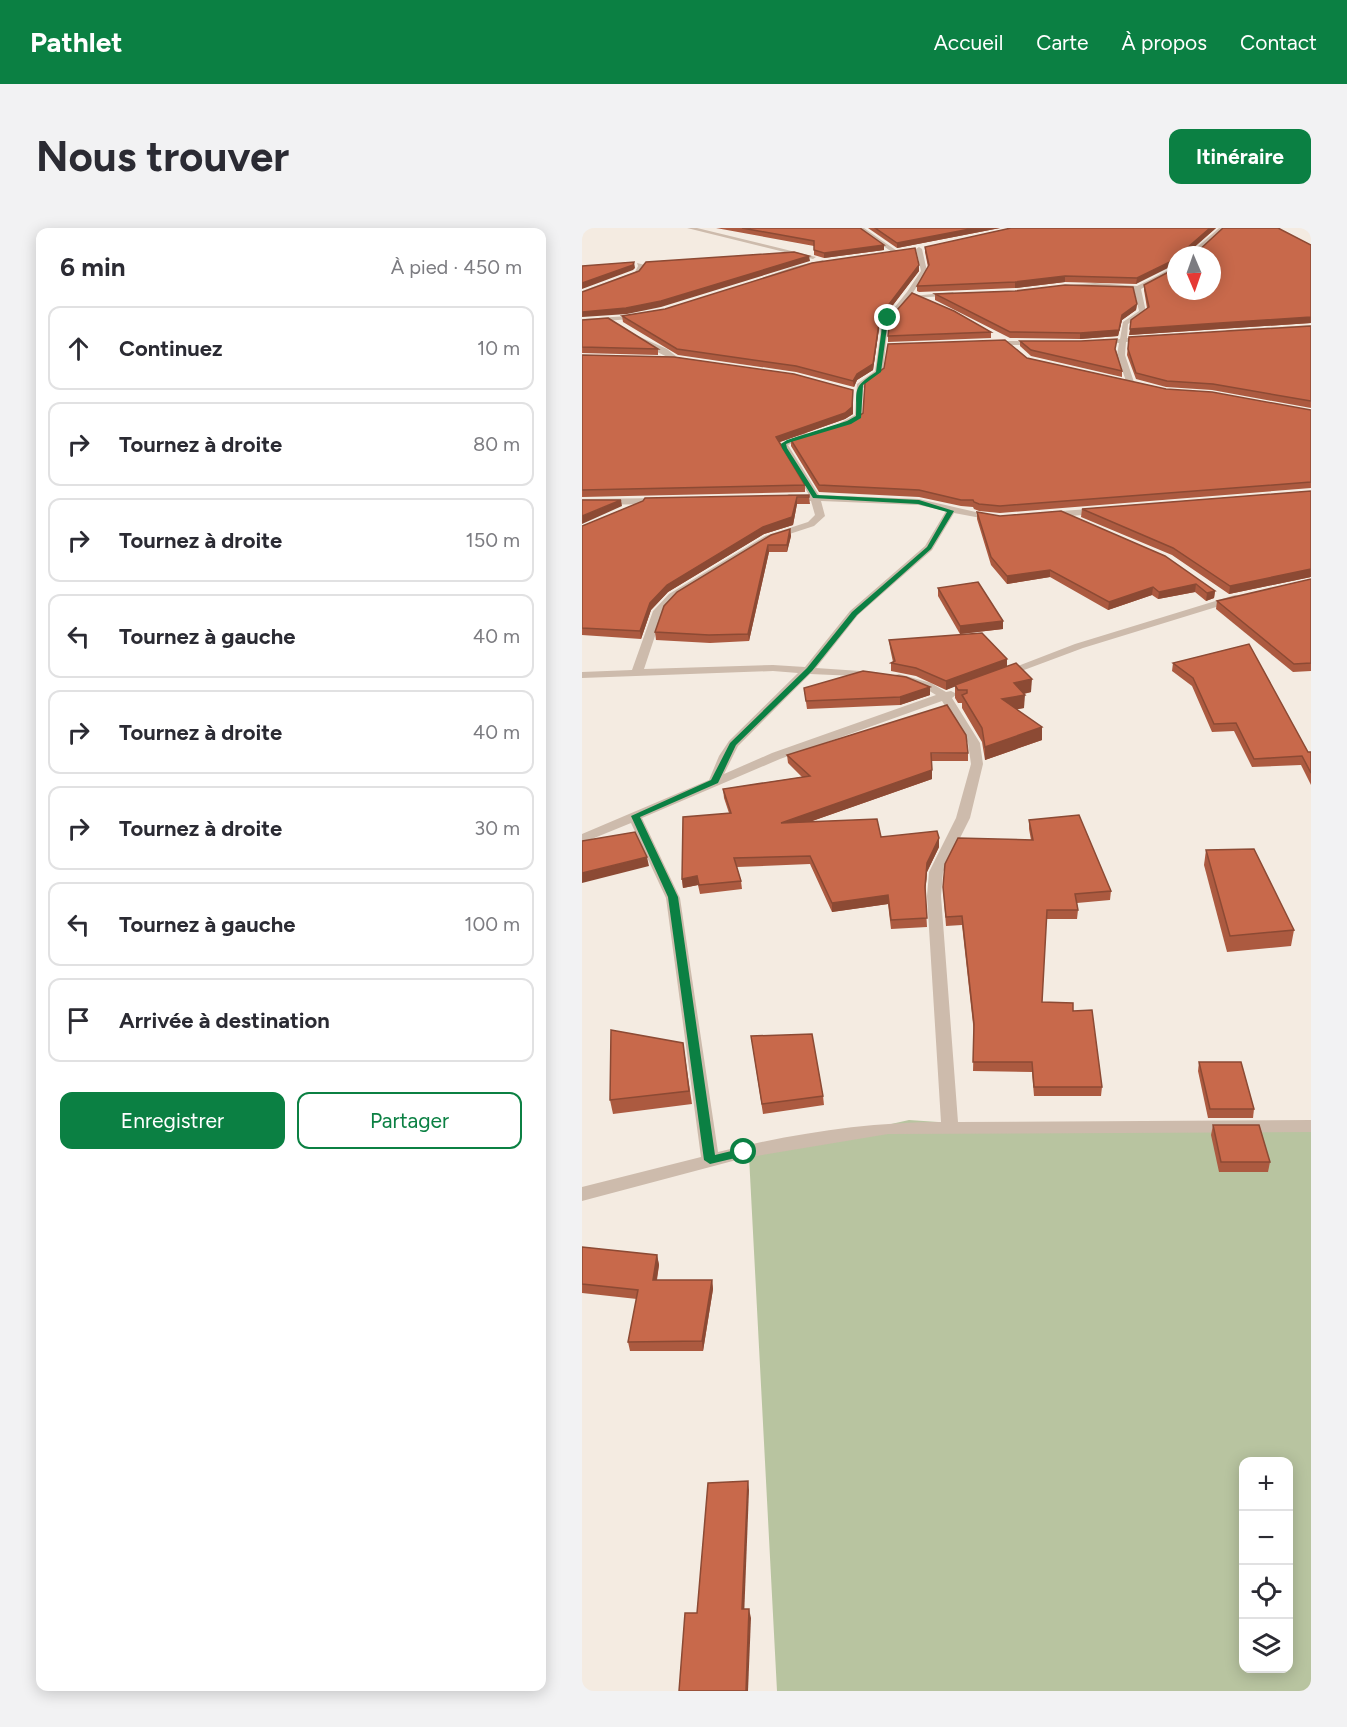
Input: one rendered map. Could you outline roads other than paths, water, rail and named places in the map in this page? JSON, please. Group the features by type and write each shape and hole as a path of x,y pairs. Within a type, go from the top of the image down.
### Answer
{"street":[{"path":"690,228 827,261 795,268 736,288"},
{"path":"860,228 897,253"},
{"path":"1201,246 1222,228"},
{"path":"885,254 930,247"},
{"path":"828,429 849,423 859,416 858,393 861,384 879,372 885,322 913,295 924,271 919,249"},
{"path":"582,293 637,273 642,265 639,264"},
{"path":"1055,287 1095,285 1138,288 1167,273"},
{"path":"1130,382 1122,360 1126,320 1143,312 1138,288"},
{"path":"913,295 960,294"},
{"path":"913,295 935,305"},
{"path":"618,326 654,313"},
{"path":"582,321 618,326 675,359"},
{"path":"1218,333 1311,327"},
{"path":"988,332 1008,342 1015,350"},
{"path":"1088,343 1157,338"},
{"path":"975,343 1051,343"},
{"path":"883,346 892,345"},
{"path":"663,358 702,362"},
{"path":"849,390 858,393"},
{"path":"637,672 646,639 662,605 683,589 759,542 817,520 820,516 815,497 783,444 818,432"},
{"path":"781,497 919,502 979,516 1010,518"},
{"path":"618,514 647,501"},
{"path":"582,502 669,501"},
{"path":"1042,516 1109,510"},
{"path":"715,781 733,744 809,669 854,613 929,548 951,511"},
{"path":"1063,514 1085,524"},
{"path":"990,679 1079,645 1223,597 1248,595"},
{"path":"582,675 773,668 809,669 910,679 927,685 945,696 974,743 977,764 963,819 936,872 934,896 950,1126"},
{"path":"582,839 776,756 967,688"},
{"path":"635,816 673,897 710,1160"},
{"path":"582,1194 744,1152 888,1128 1311,1126"}]}
